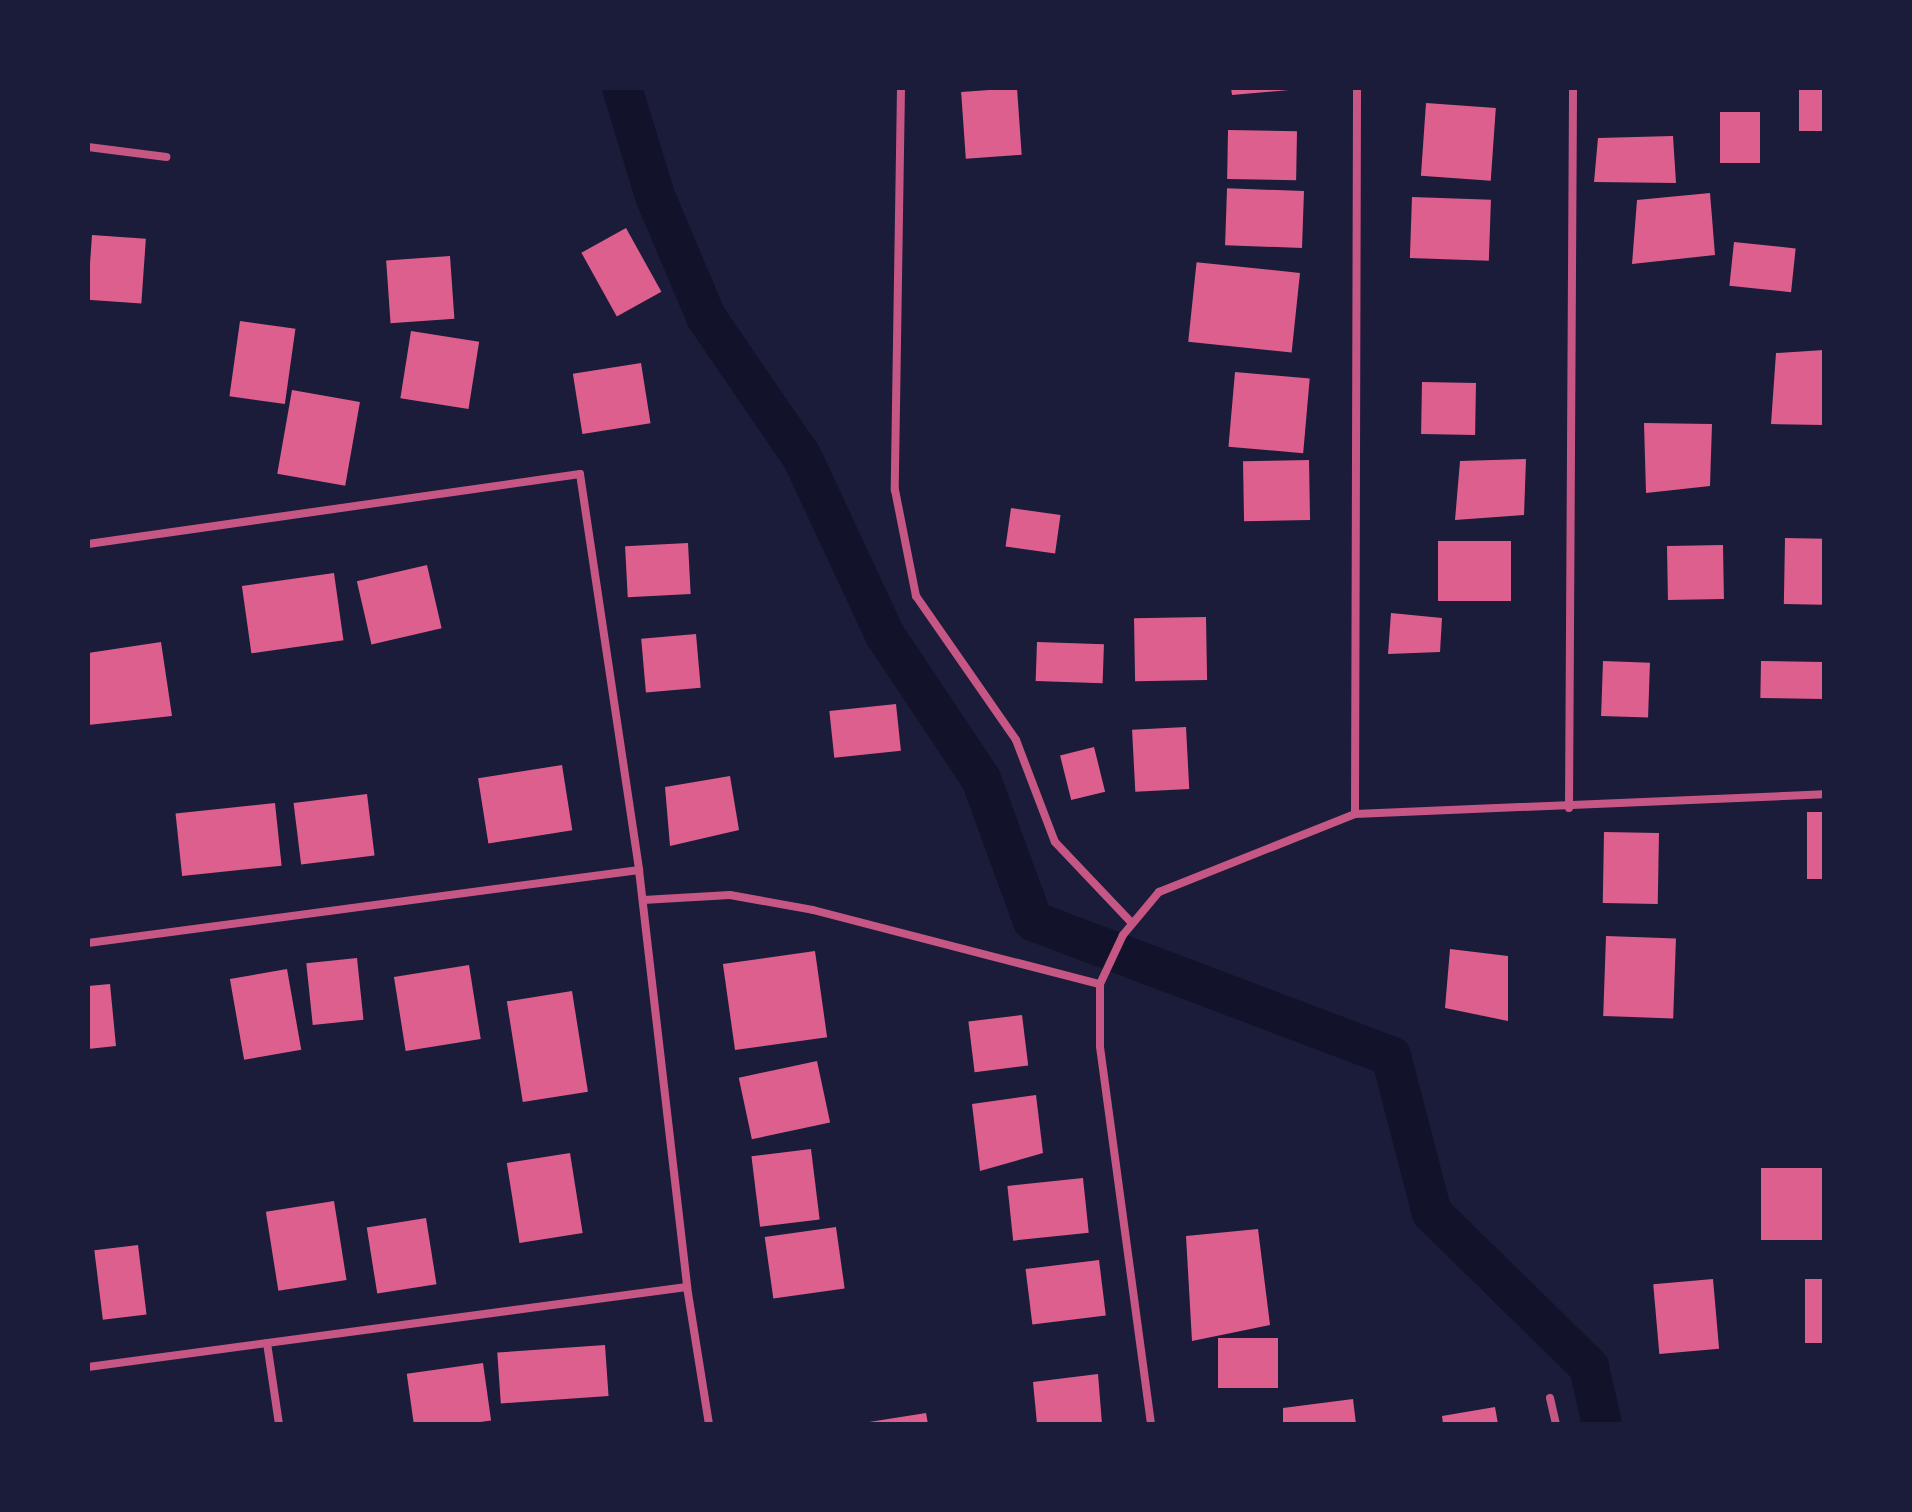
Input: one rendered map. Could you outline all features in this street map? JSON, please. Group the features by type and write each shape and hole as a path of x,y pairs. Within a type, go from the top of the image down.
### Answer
{"street":[{"path":"901,88 895,490 916,596 1016,740 1055,842 1132,923"},
{"path":"1355,814 1357,88"},
{"path":"1569,808 1573,88"},
{"path":"88,147 166,157"},
{"path":"88,544 580,474 639,870 687,1287 709,1424"},
{"path":"1151,1424 1100,1046 1100,982 1123,935 1159,892 1355,814 1569,808 1824,794"},
{"path":"88,943 639,870"},
{"path":"643,900 730,895 813,910 1100,982"},
{"path":"88,1367 687,1287"},
{"path":"267,1343 279,1424"},
{"path":"1550,1398 1556,1424"}],"building":[{"path":"1017,88 1022,155 966,159 961,92"},
{"path":"1231,88 1289,88 1289,90 1232,95"},
{"path":"1799,88 1824,88 1824,131 1799,131"},
{"path":"1426,103 1496,108 1491,181 1421,176"},
{"path":"1720,112 1760,112 1760,163 1720,163"},
{"path":"1228,130 1297,131 1296,180 1227,179"},
{"path":"1673,136 1676,183 1594,182 1598,138"},
{"path":"1227,188 1304,191 1302,248 1225,245"},
{"path":"1710,193 1715,255 1632,264 1637,200"},
{"path":"1412,197 1491,200 1489,261 1410,258"},
{"path":"626,228 661,292 617,317 581,253"},
{"path":"92,235 146,239 141,304 88,300"},
{"path":"1734,242 1796,248 1791,292 1729,286"},
{"path":"450,256 454,319 391,323 386,260"},
{"path":"1197,262 1300,273 1292,353 1188,342"},
{"path":"240,321 295,329 285,404 229,396"},
{"path":"411,331 479,342 469,409 400,398"},
{"path":"1824,350 1824,425 1771,424 1776,353"},
{"path":"641,363 651,423 582,434 573,374"},
{"path":"1235,372 1310,379 1303,453 1228,447"},
{"path":"1422,382 1476,383 1475,435 1421,434"},
{"path":"292,390 360,402 345,486 277,474"},
{"path":"1644,423 1712,424 1710,486 1646,493"},
{"path":"1526,459 1524,515 1455,520 1460,461"},
{"path":"1309,460 1310,520 1244,521 1243,461"},
{"path":"1011,508 1061,515 1055,554 1006,547"},
{"path":"1785,538 1824,539 1823,605 1784,604"},
{"path":"1438,541 1511,541 1511,601 1438,601"},
{"path":"688,543 691,594 628,597 625,546"},
{"path":"1723,545 1724,599 1668,600 1667,546"},
{"path":"427,565 442,628 371,645 357,581"},
{"path":"334,573 343,640 251,653 242,586"},
{"path":"1391,613 1442,618 1440,652 1388,654"},
{"path":"1206,617 1207,680 1135,681 1134,618"},
{"path":"696,634 701,688 646,693 641,639"},
{"path":"161,642 172,716 88,725 88,653"},
{"path":"1037,642 1104,644 1103,683 1036,681"},
{"path":"1603,661 1650,663 1648,718 1601,716"},
{"path":"1761,661 1824,662 1823,699 1760,698"},
{"path":"896,704 901,751 834,758 829,711"},
{"path":"1186,727 1189,789 1135,792 1132,730"},
{"path":"1094,747 1105,792 1071,800 1060,755"},
{"path":"562,765 572,830 488,843 478,778"},
{"path":"730,776 739,830 670,846 665,787"},
{"path":"367,794 375,856 301,865 294,803"},
{"path":"275,803 282,866 182,876 176,813"},
{"path":"1807,812 1824,812 1824,879 1807,879"},
{"path":"1604,832 1659,833 1658,904 1603,903"},
{"path":"1606,936 1676,938 1673,1018 1603,1016"},
{"path":"1450,949 1508,956 1508,1021 1445,1008"},
{"path":"815,951 827,1037 735,1050 723,964"},
{"path":"357,958 363,1020 313,1025 306,963"},
{"path":"469,965 481,1039 406,1051 394,977"},
{"path":"287,969 301,1050 244,1060 230,979"},
{"path":"110,984 116,1046 88,1049 88,986"},
{"path":"572,991 588,1092 523,1102 507,1001"},
{"path":"1022,1015 1028,1066 975,1072 968,1022"},
{"path":"817,1061 830,1123 752,1139 739,1078"},
{"path":"1036,1095 1043,1153 980,1171 972,1104"},
{"path":"811,1149 820,1219 760,1227 751,1156"},
{"path":"570,1153 583,1233 519,1243 507,1163"},
{"path":"1761,1168 1824,1168 1824,1240 1761,1240"},
{"path":"1083,1178 1089,1233 1013,1241 1007,1186"},
{"path":"334,1201 347,1280 278,1291 266,1212"},
{"path":"426,1218 436,1284 377,1294 367,1227"},
{"path":"836,1227 845,1288 773,1298 765,1237"},
{"path":"1258,1229 1270,1325 1192,1341 1186,1236"},
{"path":"138,1245 147,1314 103,1320 94,1250"},
{"path":"1099,1260 1106,1316 1032,1325 1026,1269"},
{"path":"1713,1279 1719,1349 1659,1354 1653,1284"},
{"path":"1805,1279 1824,1279 1824,1343 1805,1343"},
{"path":"1218,1338 1278,1338 1278,1388 1218,1388"},
{"path":"605,1345 609,1396 501,1403 497,1353"},
{"path":"483,1363 491,1420 414,1424 407,1374"},
{"path":"1098,1374 1102,1424 1037,1424 1033,1382"},
{"path":"1353,1399 1356,1424 1283,1424 1283,1408"},
{"path":"1495,1407 1498,1424 1443,1424 1442,1416"},
{"path":"926,1413 928,1424 869,1422"}],"waterway":[{"path":"622,88 655,196 706,317 802,457 885,635 981,779 1033,921 1391,1056 1432,1213 1589,1367 1602,1424"}]}
